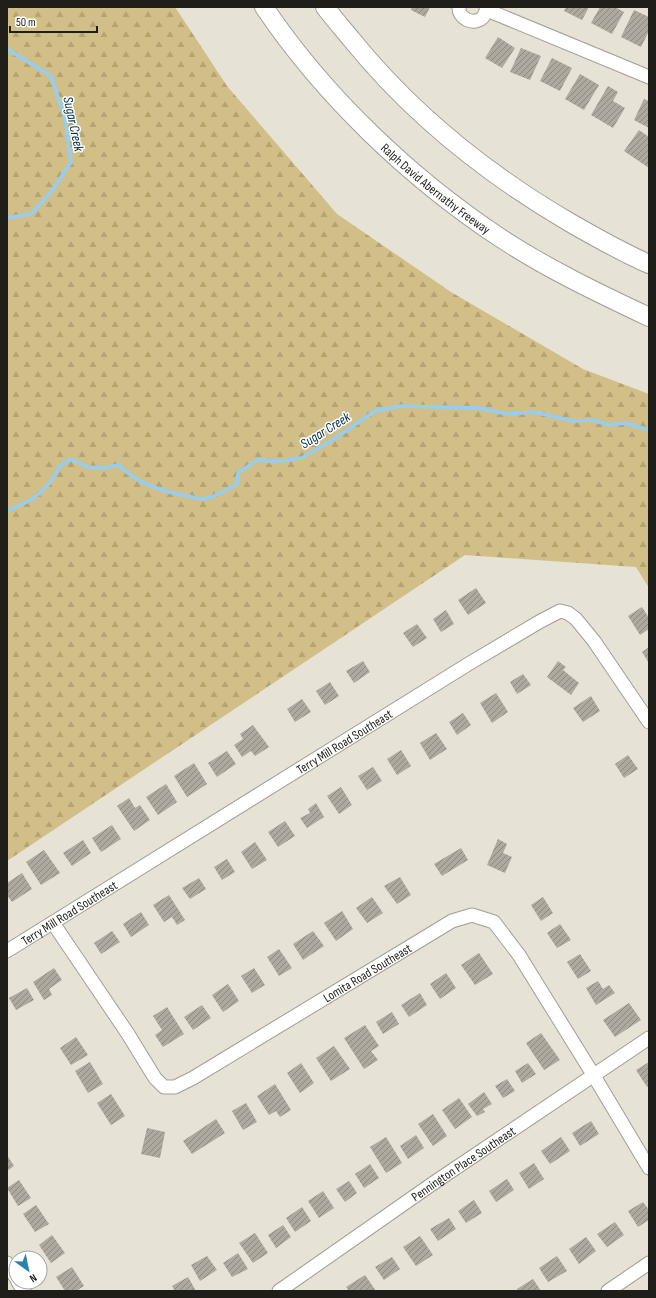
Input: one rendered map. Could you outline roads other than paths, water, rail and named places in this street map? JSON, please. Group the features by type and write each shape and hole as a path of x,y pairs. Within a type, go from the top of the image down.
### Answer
{"highway":[{"name":"Ralph David Abernathy Freeway","path":"264,7 308,64 340,101 377,140 414,174 500,237 550,267 649,317"},
{"path":"325,7 364,55 394,87 429,121 469,155 502,180 550,211 598,239 649,264"}],"street":[{"path":"459,7 458,10 463,18 472,22 482,18 486,9 649,77"},
{"name":"Terry Mill Road Southeast","path":"7,951 470,663 560,611 568,613 576,619 594,641 649,722"},
{"name":"Lomita Road Southeast","path":"53,923 128,1034 155,1078 164,1087 175,1087 193,1078 452,921 472,915 494,922 519,956 594,1076 649,1168"},
{"name":"Pennington Place Southeast","path":"279,1291 435,1182 649,1038"},
{"path":"608,1291 649,1263"}],"waterway":[{"name":"Sugar Creek","path":"7,49 51,76 65,119 71,162 52,191 31,214 7,218"},
{"name":"Sugar Creek","path":"7,511 33,499 48,485 60,466 71,459 87,467 103,468 119,465 126,472 151,486 198,499 207,498 237,484 238,473 259,459 272,462 302,458 334,439 375,411 400,406 479,408 507,414 534,412 573,421 592,420 609,425 625,423 649,430"}]}
